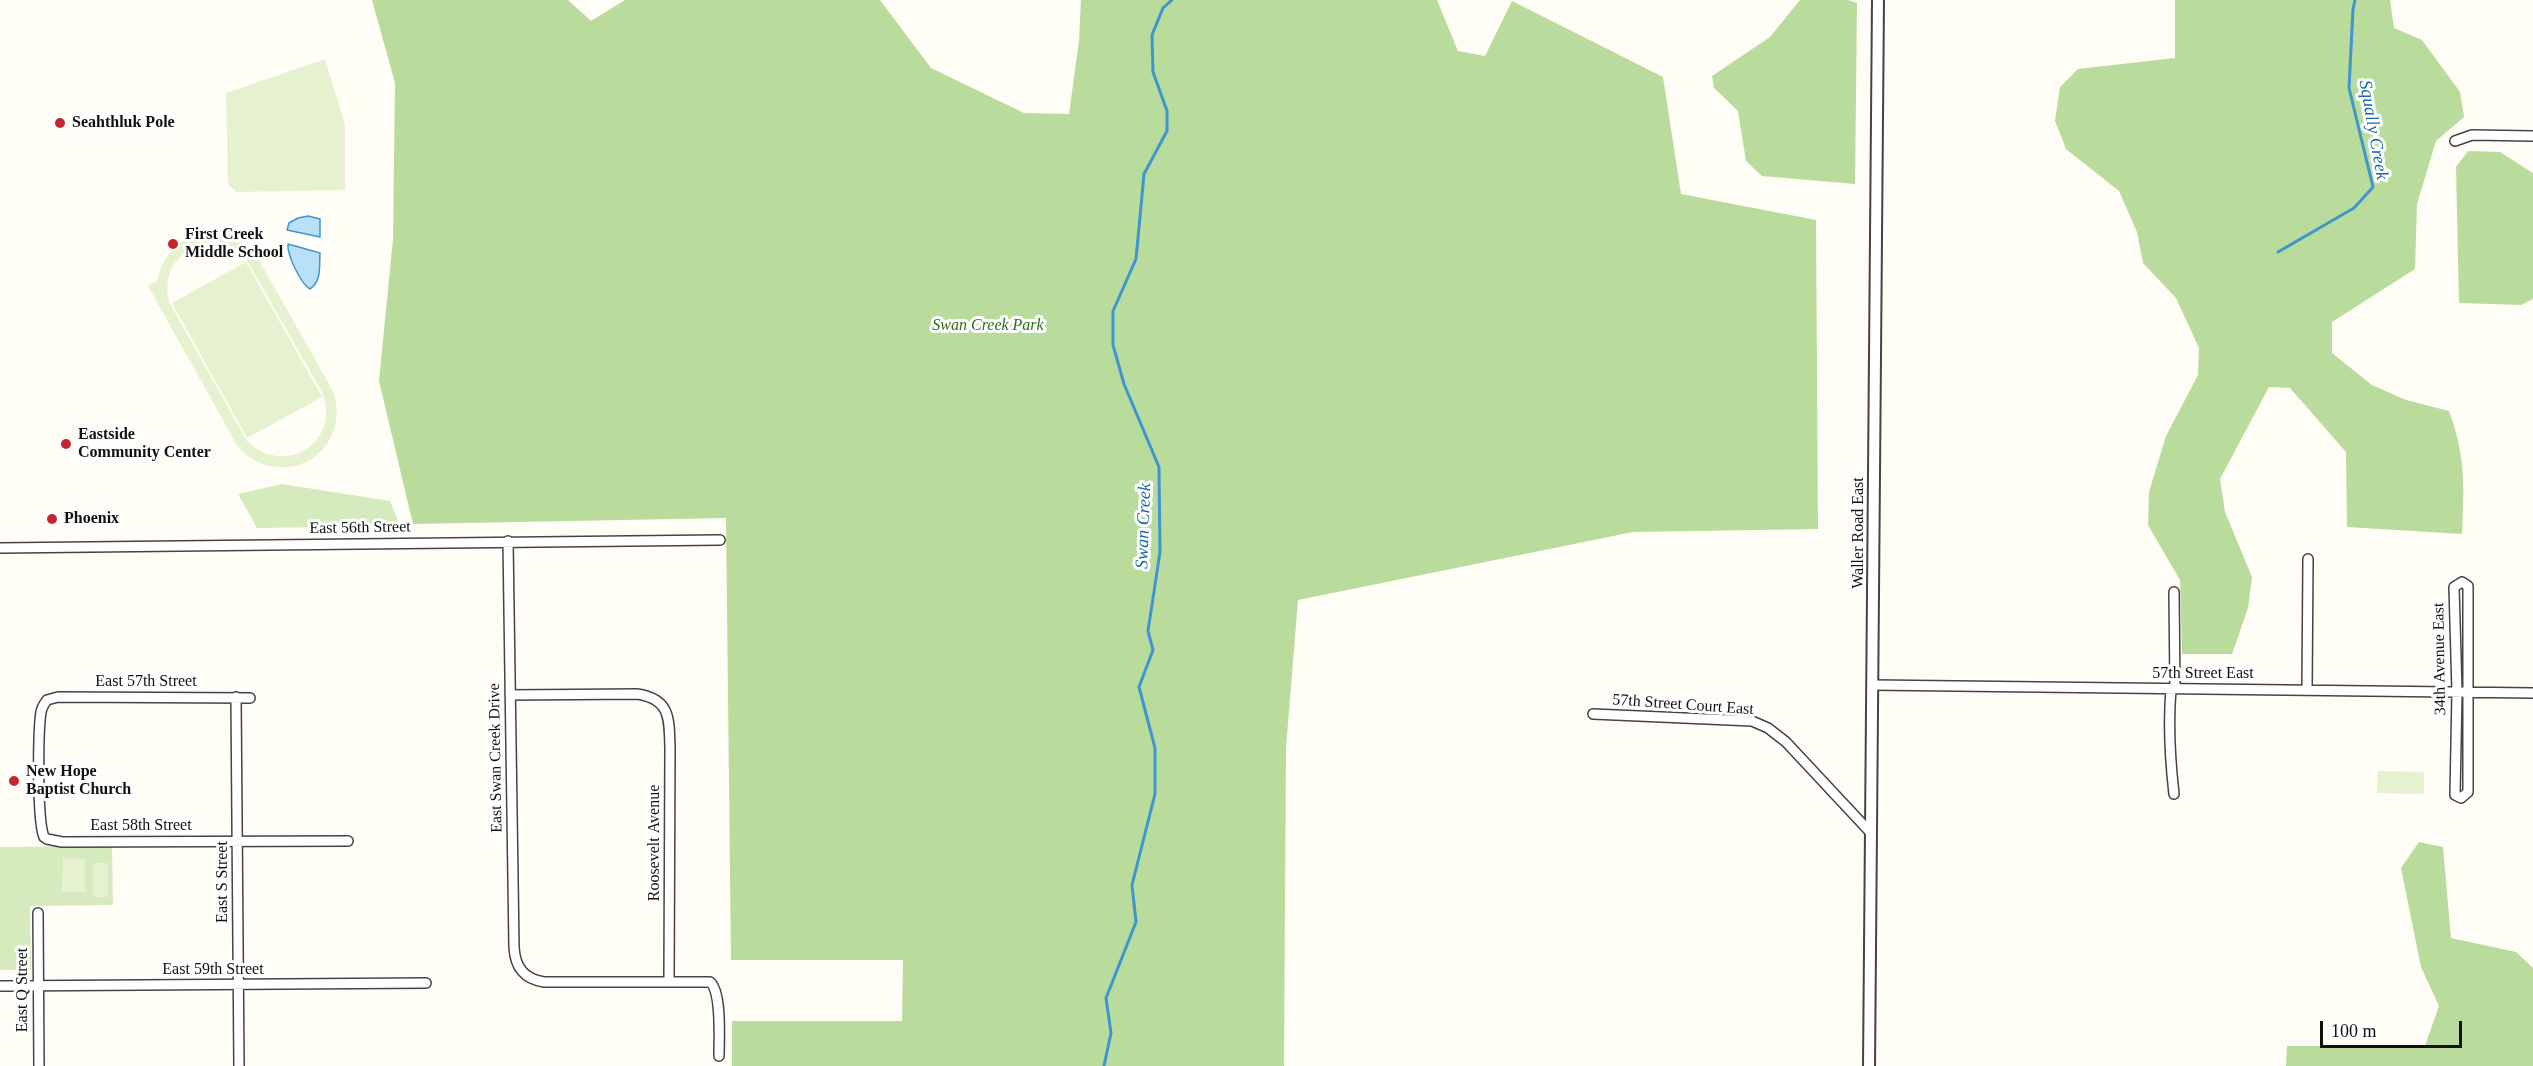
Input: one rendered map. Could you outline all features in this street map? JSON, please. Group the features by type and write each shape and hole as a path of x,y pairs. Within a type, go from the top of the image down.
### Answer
{"street":[{"name":"Waller Road East","path":"1869,1066 1878,0"},
{"path":"2455,141 2472,135 2533,136"},
{"name":"East 56th Street","path":"0,548 720,540"},
{"name":"East Swan Creek Drive","path":"508,541 514,951 522,972 530,979 544,982 669,980"},
{"path":"2307,690 2308,559"},
{"name":"34th Avenue East","path":"2462,582 2468,586 2468,692 2468,792 2461,798 2455,795 2457,692 2454,587 2462,582"},
{"path":"2174,592 2173,689 2169,712 2170,758 2174,794"},
{"name":"57th Street East","path":"1873,686 2533,693"},
{"name":"Roosevelt Avenue","path":"510,695 637,694 652,697 663,706 668,722 670,748 669,980"},
{"name":"East 57th Street","path":"44,837 40,819 40,728 41,712 50,698 250,698"},
{"name":"East S Street","path":"236,698 238,1066"},
{"name":"57th Street Court East","path":"1593,714 1752,721 1768,728 1785,742 1870,832"},
{"name":"East 58th Street","path":"44,837 62,842 348,841"},
{"name":"East Q Street","path":"38,913 39,1066"},
{"path":"669,980 708,981 715,988 719,1056"},
{"name":"East 59th Street","path":"0,986 426,983"}],"green space":[{"name":"Swan Creek Park","path":"372,0 568,0 591,21 625,0 880,0 931,68 1024,113 1069,114 1079,41 1081,0 1437,0 1458,51 1485,56 1512,1 1663,77 1681,194 1816,220 1818,529 1633,532 1298,600 1286,748 1284,1066 732,1066 732,1021 902,1021 903,960 731,960 726,518 413,524 379,381 393,239 395,83"},
{"path":"1800,0 1848,0 1857,3 1855,184 1762,176 1746,161 1738,111 1714,88 1712,76 1770,37"},
{"path":"2175,0 2390,0 2394,28 2422,40 2460,92 2464,117 2436,141 2417,204 2415,269 2332,322 2332,353 2372,385 2406,400 2449,411 2461,458 2462,534 2347,527 2346,452 2290,388 2269,387 2220,479 2225,512 2252,577 2248,608 2232,654 2182,654 2180,580 2148,525 2149,492 2166,436 2198,375 2199,348 2176,298 2143,263 2137,232 2119,191 2066,149 2055,121 2060,87 2078,69 2175,58"},
{"path":"325,59 345,124 345,190 236,192 228,184 226,93"},
{"path":"2468,151 2500,152 2533,173 2533,299 2521,305 2459,303 2456,167"},
{"path":"216,232 234,237 255,253 334,393 337,415 332,434 323,449 309,460 292,466 274,467 255,460 238,447 148,286 157,281 164,261 177,246 185,240","holes":["201,244 226,245 246,259 321,390 326,408 325,424 318,438 307,448 294,455 278,456 262,452 247,441 169,302 168,283 173,266 178,259"]},
{"path":"246,262 322,397 247,438 172,303"},
{"path":"282,484 390,501 400,526 257,528 238,494"},
{"path":"2378,771 2424,772 2424,794 2377,793"},
{"path":"2419,842 2443,847 2451,938 2516,952 2533,968 2533,1066 2286,1066 2287,1046 2425,1046 2439,1006 2421,967 2401,868"},
{"path":"112,846 113,905 30,906 31,970 0,970 0,847"},
{"path":"63,858 85,859 85,892 62,892"},
{"path":"93,863 108,863 108,897 93,897"}],"water":[{"path":"308,216 320,219 320,237 287,230 289,223"},
{"path":"288,244 320,253 318,278 310,289 295,269"}],"waterway":[{"name":"Swan Creek","path":"1104,1066 1111,1033 1106,998 1136,922 1132,885 1155,794 1155,748 1139,687 1153,650 1148,631 1160,552 1159,467 1124,384 1113,345 1113,311 1136,259 1144,174 1167,131 1167,111 1153,72 1152,35 1163,8 1172,0"},
{"name":"Squally Creek","path":"2278,252 2354,208 2373,187 2349,88 2355,0"}],"place":[{"name":"Seahthluk Pole","path":"60,123"},
{"name":"First Creek Middle School","path":"173,244"},
{"name":"Eastside Community Center","path":"66,444"},
{"name":"Phoenix","path":"52,519"},
{"name":"New Hope Baptist Church","path":"14,781"}]}
